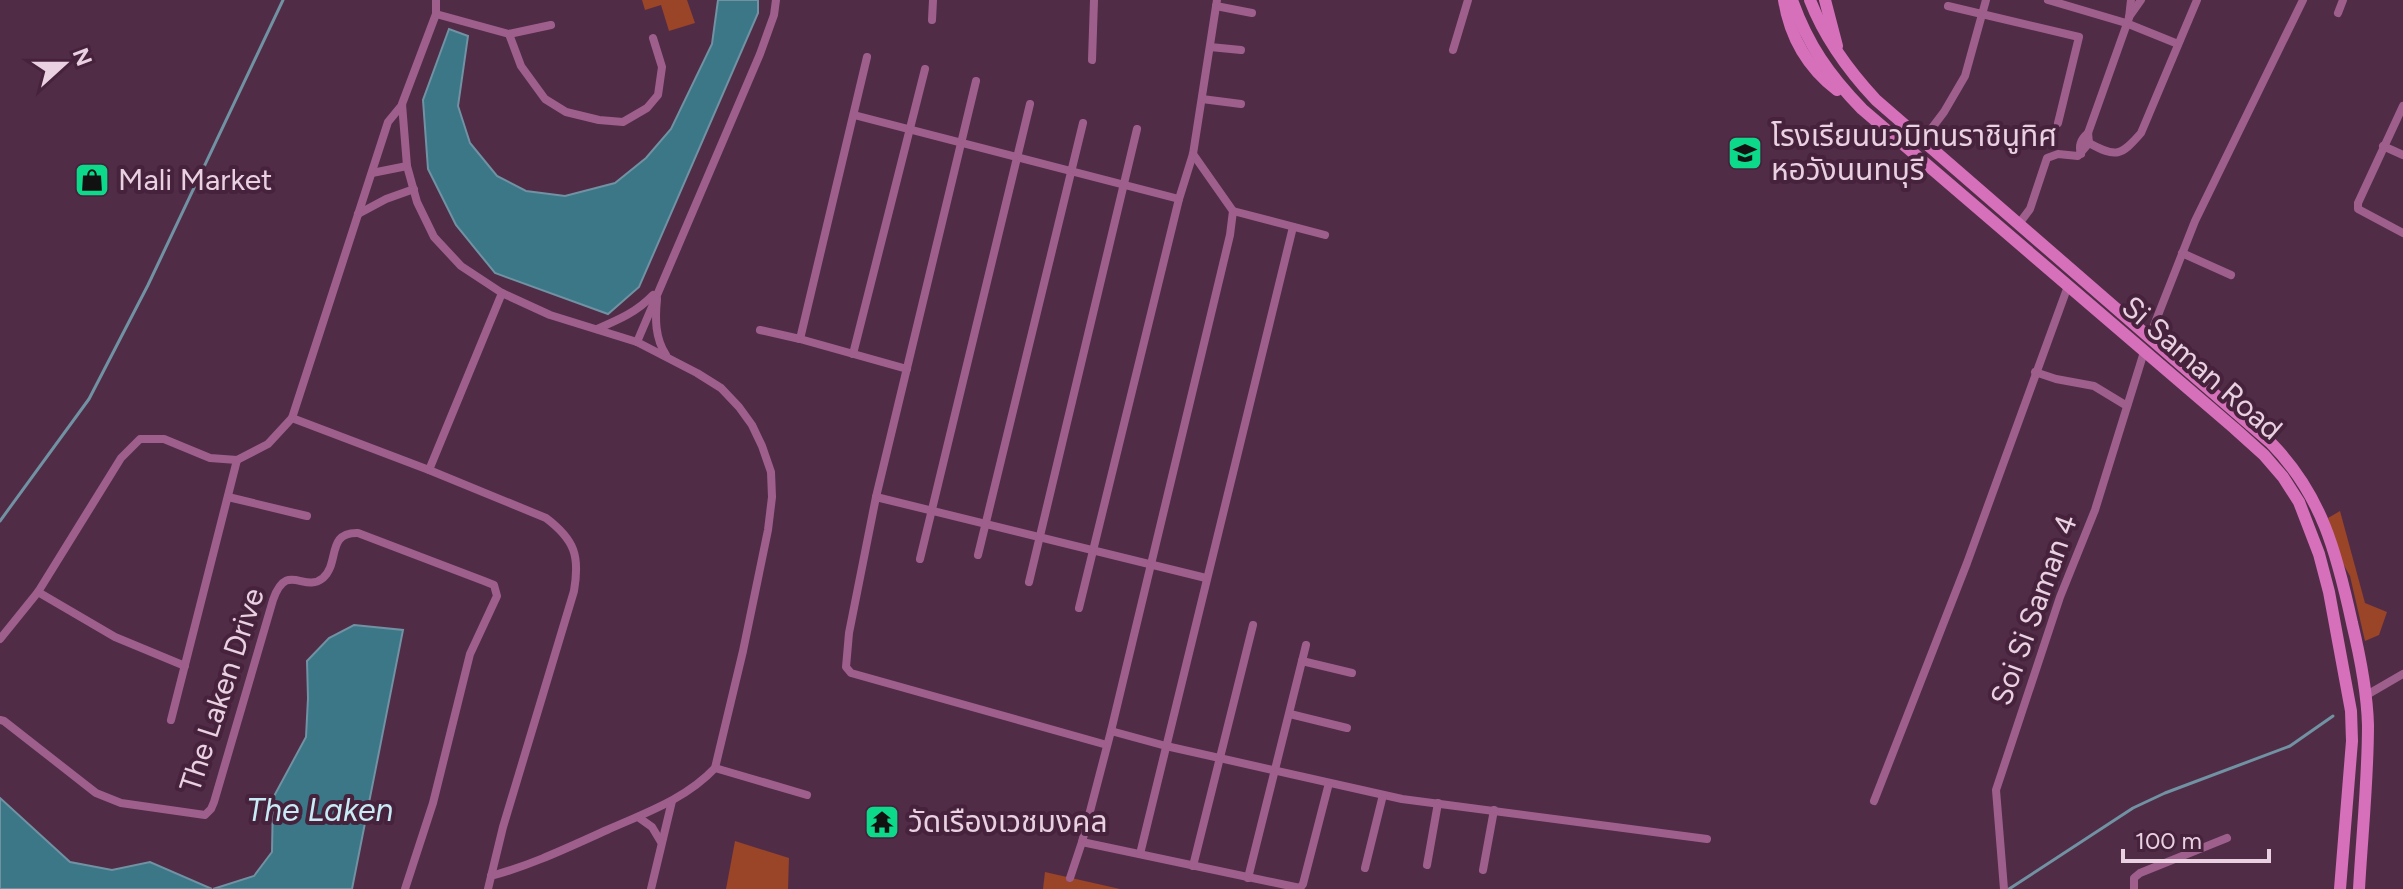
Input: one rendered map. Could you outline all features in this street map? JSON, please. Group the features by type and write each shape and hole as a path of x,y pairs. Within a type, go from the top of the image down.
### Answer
{"main road":[{"path":"1784,0 1789,23 1806,60 1825,81 1862,109"},
{"name":"Si Saman Road","path":"1792,0 1819,58 1862,109 2264,455 2299,502 2310,527 2329,592 2351,711 2352,741 2340,889"},
{"name":"Si Saman Road","path":"1810,0 1823,30 1842,61 1876,100 2271,443 2305,486 2332,539 2357,644 2365,696 2367,745 2359,889"},
{"path":"1825,0 1842,61"}],"street":[{"path":"0,639 38,592 121,458 140,439 164,439 210,458 237,460 268,444 292,418 388,122 402,104 436,14 436,0"},
{"path":"637,342 760,54 776,0"},
{"path":"932,20 933,0"},
{"path":"1092,60 1094,0"},
{"path":"1453,50 1468,0"},
{"path":"1922,141 1965,76 1986,0"},
{"path":"2048,0 2128,20 2178,44"},
{"path":"2088,138 2128,20 2131,0"},
{"path":"2128,20 2141,0"},
{"path":"2018,225 2030,209 2047,158 2058,154 2078,156 2081,154 2082,138 2088,138 2111,154 2130,146 2141,133 2197,0"},
{"path":"2149,338 2198,216 2303,0"},
{"path":"2338,13 2343,0"},
{"path":"1079,608 1179,199 1193,154 1217,3 1252,13"},
{"path":"1948,6 2079,37 2058,123"},
{"path":"436,14 509,34 551,25"},
{"path":"509,34 521,66 545,99 566,112 623,122 647,108 658,95 662,67 653,38"},
{"path":"1210,47 1241,50"},
{"path":"800,339 867,57"},
{"path":"853,354 925,69"},
{"path":"976,81 876,497 846,663 848,671 1107,745"},
{"path":"1202,99 1241,104"},
{"path":"402,104 407,166 417,202 434,237 461,266 502,293 550,315 637,342 721,388 739,407 757,435 771,472 768,530 715,768 701,782 672,801 538,861 491,876"},
{"path":"920,559 1030,104"},
{"path":"2403,106 2358,203 2358,209 2363,214 2403,233"},
{"path":"854,115 1179,199"},
{"path":"978,555 1083,123"},
{"path":"1029,582 1137,129"},
{"path":"2383,146 2403,155"},
{"path":"1193,154 1233,211 1325,235"},
{"path":"372,173 407,166"},
{"path":"358,214 414,189"},
{"path":"1070,878 1111,731 1230,235 1233,211"},
{"path":"1140,854 1293,227"},
{"path":"2182,253 2231,275"},
{"path":"1874,801 1967,563 2068,286"},
{"path":"596,329 624,318 658,289"},
{"path":"658,289 655,323 667,357"},
{"path":"429,470 502,293"},
{"path":"760,330 907,369"},
{"name":"Soi Si Saman 4","path":"2004,888 1996,790 2060,597 2095,510 2144,352"},
{"path":"2035,372 2094,386 2127,406"},
{"path":"292,418 546,518 563,530 576,556 574,591 503,827 488,889"},
{"path":"171,720 237,460"},
{"path":"228,497 307,516"},
{"path":"876,497 1206,578"},
{"name":"The Laken Drive","path":"0,720 96,793 121,803 205,815 214,802 280,584 289,579 320,580 326,576 342,537 358,533 494,585 497,596 470,654 433,803 405,889"},
{"path":"38,592 115,637 185,666"},
{"path":"1193,866 1253,625"},
{"path":"1248,878 1306,645"},
{"path":"1302,661 1352,673"},
{"path":"2365,696 2403,674"},
{"path":"1290,714 1347,728"},
{"path":"1111,731 1383,795 1707,839"},
{"path":"715,768 807,795"},
{"path":"1082,842 1297,889 1302,887 1329,783"},
{"path":"1365,868 1383,795"},
{"path":"651,889 672,801"},
{"path":"1427,865 1438,803"},
{"path":"1483,870 1494,810"},
{"path":"638,817 657,833 662,843"},
{"path":"2134,889 2134,878 2140,873 2227,838"}],"shaded area":[{"path":"642,0 687,0 695,23 669,31 661,5 645,10"},
{"path":"2340,511 2365,603 2387,612 2379,635 2365,641 2350,576 2341,560 2328,518"},
{"path":"735,841 789,858 788,889 726,889"},
{"path":"1045,872 1120,889 1043,889"}],"water":[{"path":"718,0 758,0 758,13 639,287 608,314 495,273 456,225 428,169 423,100 449,29 468,36 458,106 470,143 497,176 526,191 565,196 615,183 646,158 671,129 712,44"},
{"name":"The Laken","path":"354,625 403,630 352,889 213,889 254,876 272,852 273,798 306,737 307,661 329,638"},
{"name":"The Laken","path":"0,798 70,862 112,870 150,862 212,889 0,889"}],"waterway":[{"path":"0,521 89,399 148,285 283,0"},
{"path":"2009,889 2133,808 2290,746 2333,716"}],"place":[{"name":"โรงเรียนนวมิทนราชินูทิศ หอวังนนทบุรี","path":"1745,153"},
{"name":"Mali Market","path":"92,180"},
{"name":"วัดเรืองเวชมงคล","path":"882,822"}]}
